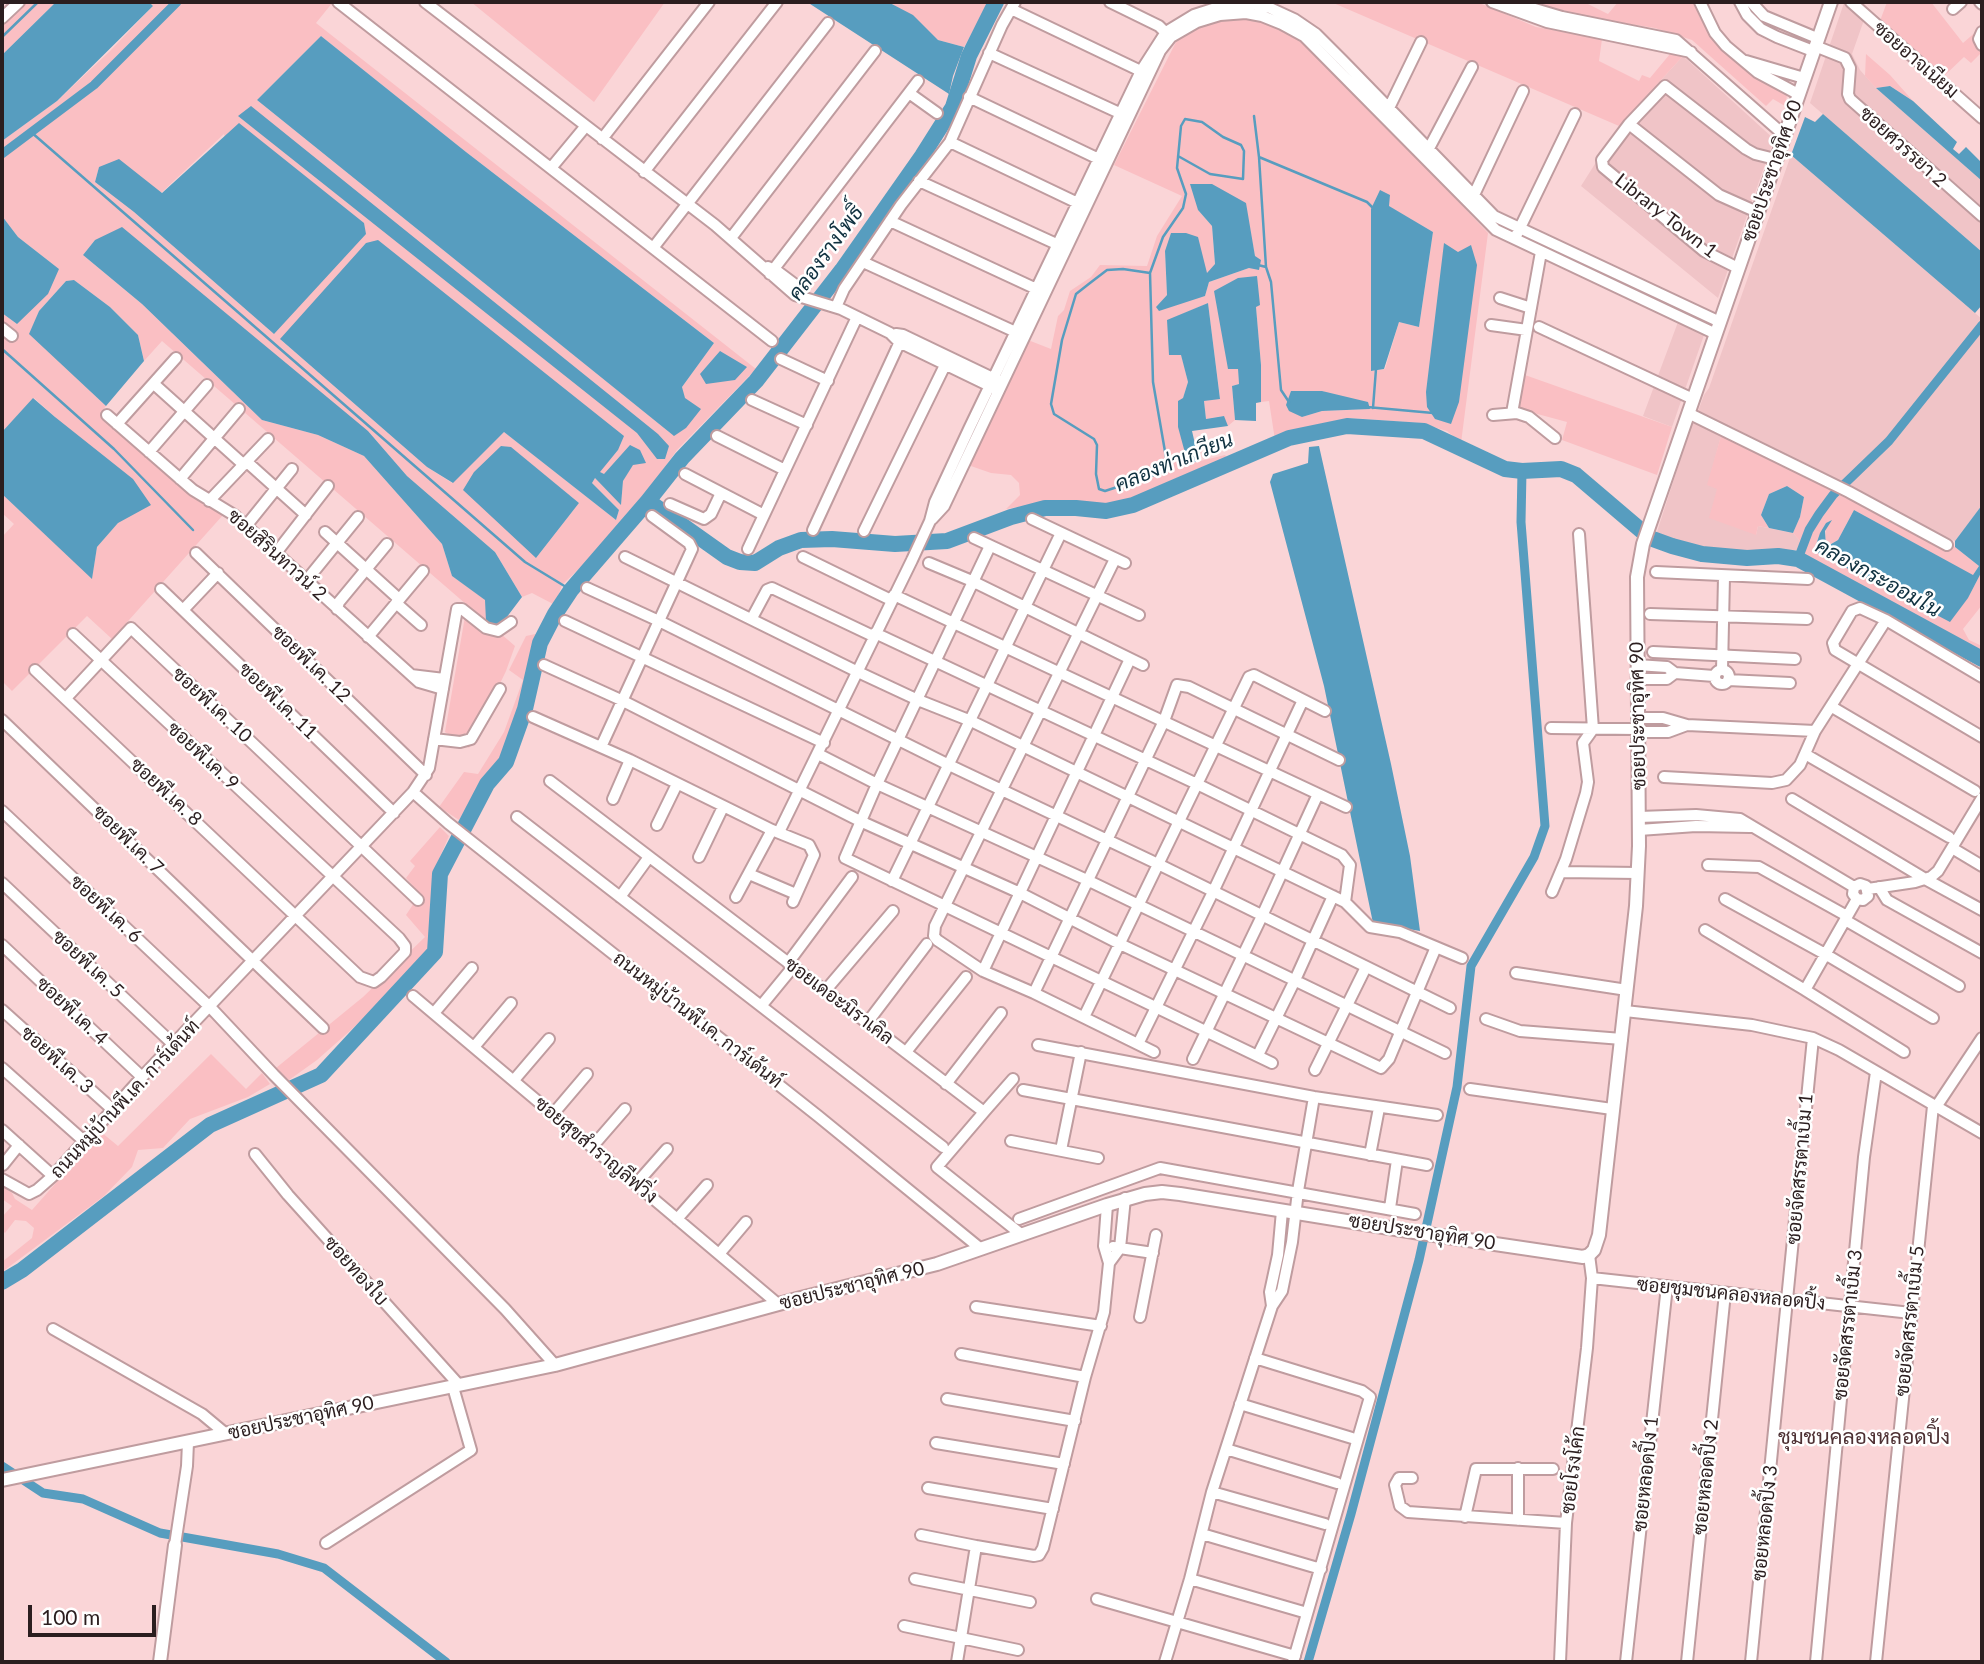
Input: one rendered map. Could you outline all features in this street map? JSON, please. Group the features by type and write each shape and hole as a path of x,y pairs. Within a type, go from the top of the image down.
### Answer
{"street":[{"path":"2,18 19,2"},
{"path":"338,2 772,341"},
{"path":"425,2 770,270 801,289 808,299 858,317 996,384"},
{"path":"602,139 709,2"},
{"path":"645,172 777,2"},
{"path":"1110,2 1159,26 1168,35"},
{"path":"1492,2 1512,5 1547,22 1691,52 1784,135"},
{"path":"1700,2 1715,33 1726,46 1756,72 1798,94"},
{"path":"1740,2 1747,15 1761,29 1777,37 1815,45"},
{"path":"1751,2 1764,16 1815,45"},
{"name":"ซอยประชาอุทิศ 90","path":"4,1479 555,1365 778,1304 937,1265 1125,1198 1162,1192 1583,1257 1589,1255 1594,1250 1599,1235 1639,873 1636,585 1643,544 1831,2"},
{"name":"ซอยอาจเนียม","path":"1851,2 1982,118"},
{"path":"736,897 801,791 1145,73 1168,35 1222,6 1253,4 1294,19 1316,34 1471,199 1541,252 1618,289 1718,328"},
{"path":"834,307 890,221 950,142 1013,5 1145,73"},
{"path":"653,248 828,23"},
{"path":"1982,32 1979,39 1982,45"},
{"path":"1388,112 1421,42"},
{"name":"ซอยศวรรยา 2","path":"1815,45 1845,58 1850,68 1850,99 1982,216"},
{"path":"731,238 874,51"},
{"path":"989,53 1125,115"},
{"path":"1746,61 1804,78"},
{"path":"1427,153 1472,67"},
{"path":"770,270 918,81"},
{"path":"1757,212 1719,195 1629,124 1662,86 1667,86 1746,149 1775,159"},
{"path":"1471,199 1523,91"},
{"path":"909,93 937,113"},
{"path":"970,97 1103,161"},
{"path":"1517,234 1574,114"},
{"name":"Library Town 1","path":"1629,124 1602,160 1603,167 1704,251 1738,268"},
{"path":"551,168 585,127"},
{"path":"950,142 1082,205"},
{"path":"919,181 1062,247"},
{"path":"890,221 1041,291"},
{"path":"1517,234 1624,277 1718,328"},
{"path":"1512,413 1533,329 1531,307 1541,252"},
{"path":"863,262 1020,334"},
{"path":"1618,289 1624,277"},
{"path":"1500,298 1531,307"},
{"path":"748,549 858,317"},
{"path":"1491,325 1533,329 1693,400"},
{"path":"2,328 12,336"},
{"path":"813,530 901,338"},
{"path":"117,424 176,358"},
{"path":"781,359 828,380"},
{"path":"864,531 947,360"},
{"path":"154,384 183,412 306,515"},
{"path":"149,452 207,385"},
{"path":"752,400 807,425"},
{"path":"180,479 239,409"},
{"path":"1493,415 1512,413 1529,416 1555,438"},
{"path":"1688,413 1849,492 1947,545"},
{"name":"ซอยสิรินทาวน์ 2","path":"107,415 209,502 228,510 419,682 443,684"},
{"path":"717,436 785,470"},
{"path":"209,502 268,439"},
{"path":"246,526 292,469"},
{"path":"685,474 764,515"},
{"path":"276,553 328,486"},
{"path":"670,504 704,519 711,514 721,493"},
{"path":"601,747 692,546 652,516"},
{"path":"306,581 358,517"},
{"path":"1032,519 1120,561 1097,595 935,926 934,936 982,971 1034,993 1154,1052"},
{"path":"324,532 366,569 421,625"},
{"path":"892,881 1061,533"},
{"path":"1552,891 1561,872 1588,782 1583,743 1593,729 1578,534"},
{"path":"974,538 1139,615"},
{"path":"337,609 339,602 387,544"},
{"path":"990,546 900,741 877,784 845,858 1272,1063"},
{"name":"ซอยพี.เค. 12","path":"196,553 426,775"},
{"path":"625,557 918,700 971,721 1180,820 1345,902 1370,927 1401,932 1462,958"},
{"path":"803,557 1060,672 1346,807"},
{"path":"929,562 1143,665"},
{"path":"368,637 423,570"},
{"path":"1656,572 1808,579"},
{"path":"183,610 218,573"},
{"path":"1722,676 1724,577"},
{"path":"752,618 767,590 772,587 1145,759 1347,859 1350,865 1345,902"},
{"path":"587,588 1450,1008"},
{"name":"ซอยพี.เค. 11","path":"161,589 394,813"},
{"path":"1982,677 1867,610 1855,608 1833,640 1832,646 1835,650 1982,737"},
{"name":"ถนนหมู่บ้านพี.เค. การ์เด้นท์","path":"2,1179 29,1194 37,1191 54,1176 142,1077 414,792 426,775 457,609 462,609 486,628 498,631 511,622"},
{"path":"1650,614 1807,619"},
{"path":"1664,777 1772,783 1786,780 1793,775 1815,731 1886,620"},
{"path":"565,621 824,743"},
{"name":"ซอยพี.เค. 10","path":"66,698 131,628 362,846"},
{"name":"ซอยพี.เค. 9","path":"73,634 333,877 405,946 405,952 374,982 367,980 297,915"},
{"path":"1653,652 1795,659"},
{"path":"982,971 1130,659"},
{"path":"544,665 621,700 860,821 1018,892 1381,1068 1389,1059 1436,947"},
{"path":"1637,666 1667,667 1675,673 1790,683"},
{"name":"ซอยพี.เค. 8","path":"35,670 297,915"},
{"path":"1637,680 1667,679 1675,673"},
{"path":"1084,1017 1232,709 1251,675 1325,711"},
{"path":"1034,993 1164,720 1177,685 1189,687 1339,760"},
{"path":"434,739 471,739 500,690"},
{"path":"1138,1044 1303,699"},
{"path":"1639,824 1734,818 1866,898 1874,888 1927,880 1938,871 1950,843 1978,817 1978,794 1832,707"},
{"path":"533,717 801,841 814,851 795,898 749,874"},
{"name":"ซอยพี.เค. 7","path":"2,720 323,1028"},
{"path":"1551,728 1638,726 1668,732 1688,725 1815,731"},
{"path":"818,754 1445,1053"},
{"path":"1805,754 1950,843 1982,866"},
{"path":"613,799 630,760"},
{"name":"ซอยเดอะมิราเคิล","path":"550,781 984,1112"},
{"path":"657,825 677,783"},
{"name":"ถนนหมู่บ้านพี.เค. การ์เด้นท์","path":"414,792 448,823 808,1107 981,1250"},
{"path":"1193,1059 1244,956 1318,793"},
{"path":"1792,799 1982,910"},
{"path":"699,857 723,807"},
{"name":"ซอยพี.เค. 6","path":"2,811 211,1007"},
{"path":"517,817 943,1147"},
{"path":"362,846 418,900"},
{"path":"621,897 649,857"},
{"path":"1708,865 1759,867 1959,986"},
{"path":"1561,872 1639,873"},
{"path":"761,1006 852,877"},
{"name":"ซอยพี.เค. 5","path":"2,883 174,1045"},
{"path":"1874,888 1887,900 1982,953"},
{"path":"1805,990 1846,918 1855,893"},
{"path":"1258,1055 1333,896"},
{"path":"1725,899 1933,1018"},
{"path":"825,991 893,911"},
{"path":"1705,930 1904,1052"},
{"path":"867,1023 927,944"},
{"name":"ซอยพี.เค. 4","path":"2,945 142,1077"},
{"path":"1315,1070 1366,967"},
{"path":"434,1013 472,968"},
{"path":"1516,973 1628,990"},
{"path":"906,1052 966,977"},
{"name":"ซอยสุขสำราญลีฟวิ่ง","path":"413,996 778,1304"},
{"path":"474,1046 511,1003"},
{"name":"ถนนหมู่บ้านพี.เค. การ์เด้นท์","path":"211,1007 274,1075 505,1309 555,1365"},
{"name":"ซอยพี.เค. 3","path":"2,1010 112,1109"},
{"path":"1625,1011 1752,1025 1813,1038 1982,1133"},
{"path":"946,1084 1001,1013"},
{"path":"1486,1019 1520,1031 1622,1039"},
{"name":"ซอยจัดสรรตาเบิ้ม 1","path":"1788,1300 1813,1038"},
{"path":"1934,1106 1982,1038"},
{"path":"514,1080 549,1039"},
{"path":"1038,1045 1314,1097 1437,1115"},
{"path":"1060,1150 1081,1052"},
{"path":"2,1068 84,1141"},
{"name":"ซอยจัดสรรตาเบิ้ม 3","path":"1816,1662 1864,1157 1875,1072"},
{"path":"553,1114 587,1074"},
{"path":"1013,1079 937,1167 1022,1235"},
{"path":"1471,1089 1612,1109"},
{"path":"1023,1090 1427,1165"},
{"path":"1165,1662 1212,1492 1272,1306 1282,1291 1282,1262 1289,1212 1298,1191 1314,1097"},
{"name":"ซอยจัดสรรตาเบิ้ม 5","path":"1877,1662 1934,1106"},
{"path":"1370,1155 1379,1108"},
{"path":"592,1147 625,1109"},
{"path":"2,1130 54,1176"},
{"path":"1011,1141 1098,1158"},
{"path":"3,1165 19,1145"},
{"path":"636,1184 667,1149"},
{"name":"ซอยทองใบ","path":"255,1154 456,1386"},
{"path":"1390,1208 1397,1160"},
{"path":"1019,1219 1160,1168 1415,1214"},
{"path":"677,1219 707,1185"},
{"path":"1109,1263 1120,1248 1125,1198"},
{"path":"921,1535 1039,1555 1043,1548 1101,1326 1109,1263 1104,1245 1107,1205"},
{"path":"719,1254 746,1222"},
{"path":"1140,1317 1156,1235"},
{"path":"1104,1245 1153,1252"},
{"name":"ซอยโรงโค้ก","path":"1560,1662 1566,1523 1587,1348 1592,1278 1589,1255"},
{"name":"ซอยชุมชนคลองหลอดปิ้ง","path":"1592,1278 1911,1313"},
{"name":"ซอยหลอดปิ้ง 1","path":"1626,1662 1667,1286"},
{"name":"ซอยหลอดปิ้ง 2","path":"1687,1662 1725,1293"},
{"name":"ซอยหลอดปิ้ง 3","path":"1751,1662 1788,1300"},
{"path":"976,1307 1101,1326"},
{"path":"53,1329 202,1414 226,1434"},
{"path":"961,1354 1086,1377"},
{"path":"1097,1598 1294,1659 1370,1397 1362,1391 1255,1358"},
{"path":"326,1543 471,1450 456,1386"},
{"path":"947,1399 1075,1421"},
{"path":"1240,1404 1352,1438"},
{"path":"160,1662 188,1442"},
{"path":"936,1443 1064,1464"},
{"path":"1226,1449 1337,1483"},
{"path":"1518,1468 1518,1520"},
{"path":"1465,1517 1476,1469 1553,1469"},
{"path":"1412,1478 1399,1478 1395,1485 1399,1506 1404,1510 1566,1523"},
{"path":"928,1488 1053,1509"},
{"path":"1212,1492 1325,1524"},
{"path":"1202,1534 1321,1569"},
{"path":"957,1662 976,1546"},
{"path":"915,1579 1030,1602"},
{"path":"1190,1579 1307,1613"},
{"path":"904,1626 1018,1650"}],"shaded area":[{"path":"27,2 56,2 2,55 2,26"},
{"path":"149,2 333,2 316,23 756,369 677,450 621,528 562,585 555,605 532,593 522,597 495,552 407,476 368,431 95,240 83,255 142,304 262,420 318,435 364,456 442,544 452,576 486,600 486,621 515,646 469,748 445,732 467,605 162,341 144,361 138,335 110,307 74,280 66,281 39,311 30,334 106,406 101,412 123,436 223,515 112,639 87,616 12,691 2,681 2,537 14,524 2,513 2,494 92,578 97,547 118,523 55,417 34,398 2,432 2,313 17,324 59,269 18,237 2,216 2,141 57,101 153,6","holes":["321,36 466,152 714,343 682,387 686,428 673,435 257,100","224,134 274,334 134,212 95,182 99,167 161,193","281,340 618,450 599,472 603,475 640,450 623,481 621,504 595,478 592,483 619,510 616,520 504,432 452,483 427,467","502,446 511,448 579,503 536,558"]},
{"path":"471,2 665,2 594,102"},
{"path":"888,2 989,2 964,47 938,40 913,16"},
{"path":"1331,2 1477,2 1536,27 1602,39 1599,61 1639,81 1642,75 1650,78 1670,54 1683,56 1619,126"},
{"path":"1524,2 1584,2 1608,14 1618,2 1694,2 1700,18 1719,46 1787,96 1785,106 1773,99 1766,106 1692,40 1655,28 1574,15"},
{"path":"1887,2 1931,2 1963,43 1978,30 1982,20 1982,52 1971,63 1964,57 1943,77 1880,21"},
{"path":"1844,3 1864,20 1852,54 1860,70 1876,88 1982,181 1982,252 1810,103"},
{"path":"1253,17 1277,24 1306,41 1488,233 1461,443 1447,431 1420,423 1351,418 1316,425 1275,440 1269,401 1261,402 1257,276 1228,369 1238,368 1239,384 1232,386 1235,420 1228,426 1223,416 1206,419 1204,401 1220,398 1208,303 1167,321 1181,354 1188,382 1183,398 1188,464 1225,455 1230,462 1183,480 1176,479 1118,504 1098,507 1049,502 1006,509 1020,495 1019,483 1011,475 991,473 968,465 1028,340 1051,349 1058,316 1064,310 1070,291 1091,277 1100,265 1147,266 1157,236 1182,196 1114,165 1178,38 1206,22","holes":["1390,195 1388,206 1433,232 1419,327 1399,322 1385,369 1372,371 1371,209","1245,203 1255,256 1249,268 1209,282 1205,296 1156,307 1167,295 1165,251 1207,274 1215,265 1212,226 1198,210","1322,391 1370,409 1322,411 1302,417"]},
{"path":"1866,54 1890,75 1913,101 1890,86 1876,88 1865,76"},
{"path":"1683,56 1774,139 1718,298 1581,186 1619,126"},
{"path":"1791,155 1982,319 1982,505 1955,541 1697,414 1709,388"},
{"path":"1678,322 1704,335 1672,427 1643,416"},
{"path":"1525,375 1672,427 1657,475 1562,440 1567,422 1519,409"},
{"path":"1694,417 1722,432 1708,485 1717,488 1756,535 1758,526 1793,533 1800,541 1798,550 1716,551 1656,535"},
{"path":"1722,432 1955,547 1979,566 1973,576 1854,510 1838,540 1825,547 1826,523 1814,551 1968,598 1982,571 1982,605 1963,629 1969,640 1982,646 1982,655 1803,558 1797,552 1800,541 1793,533 1804,497 1787,486 1769,494 1761,515 1769,528 1758,526 1756,535 1709,518 1717,489 1707,485"},
{"path":"540,633 528,674 518,727 499,765 481,784 459,820 439,807 464,772 478,774 504,732 523,680 509,670 526,636"},
{"path":"440,827 449,836 435,868 432,884 433,932 428,949 410,974 351,1030 289,1080 276,1068 363,997 425,937 406,915 420,894 406,878 415,866 410,861"},
{"path":"211,1054 246,1089 262,1073 270,1084 248,1097 190,1119 163,1148 138,1150 132,1167 104,1196 2,1272 2,1262 32,1238 34,1228 26,1221 15,1220 5,1233 2,1230 2,1217 12,1206 2,1199 2,1186 32,1210 101,1132 118,1146"}],"water":[{"path":"56,2 149,2 153,6 57,101 2,141 2,55"},
{"path":"807,2 888,2 913,15 938,40 964,47 949,94"},
{"path":"321,36 466,152 714,343 682,387 685,398 701,409 686,428 674,436 257,100"},
{"path":"1890,86 1913,101 1957,142 1953,149 1959,154 1966,147 1980,161 1982,181 1876,88"},
{"path":"251,106 658,434 669,446 665,459 657,459 637,433 238,116"},
{"path":"1823,114 1982,252 1982,305 1975,313 1791,155 1805,117 1815,122"},
{"path":"239,123 364,223 366,234 274,334 134,212 95,182 99,167 119,159 162,193"},
{"path":"1190,184 1212,184 1246,203 1255,256 1261,260 1259,270 1249,268 1209,282 1205,296 1159,311 1156,307 1167,295 1165,251 1171,233 1186,233 1198,237 1207,273 1215,264 1212,226 1198,210"},
{"path":"1380,190 1390,195 1389,206 1433,232 1419,327 1399,322 1384,369 1371,371 1371,209"},
{"path":"2,216 18,237 59,269 48,294 17,324 2,313"},
{"path":"122,227 368,431 407,476 495,552 522,597 497,630 486,621 485,600 452,576 442,544 364,456 318,435 262,420 142,304 83,255 95,240"},
{"path":"378,240 624,436 618,450 600,472 604,474 630,445 640,450 646,463 633,465 623,481 621,505 595,478 592,483 619,510 616,520 504,432 453,483 427,467 280,339 366,243"},
{"path":"1444,243 1458,252 1471,245 1477,265 1459,402 1451,424 1435,419 1427,407 1426,392"},
{"path":"1257,276 1261,402 1256,403 1256,421 1235,420 1232,386 1239,384 1238,369 1228,369 1214,291 1238,278"},
{"path":"74,280 110,307 138,335 144,361 106,406 29,334 39,311 66,281"},
{"path":"1208,303 1220,399 1204,401 1206,419 1224,416 1228,426 1192,431 1199,461 1188,464 1178,427 1178,401 1183,398 1188,382 1181,355 1169,355 1167,320"},
{"path":"720,351 747,367 735,380 706,384 700,374"},
{"path":"1291,391 1322,391 1368,402 1370,409 1322,411 1302,417 1289,411 1286,405"},
{"path":"33,398 133,479 151,505 118,523 97,547 92,579 2,494 2,432"},
{"path":"501,446 511,447 579,503 536,558 463,490 474,472"},
{"path":"1319,446 1391,764 1410,856 1420,931 1373,923 1324,686 1270,482 1273,474 1308,463 1309,447"},
{"path":"1787,486 1804,497 1793,533 1769,528 1761,515 1769,494"},
{"name":"คลองกระออมใน","path":"1982,505 1982,571 1968,598 1950,622 1814,551 1826,523 1832,520 1825,531 1826,547 1838,540 1854,510 1973,575 1979,566 1955,547 1955,541"}],"waterway":[{"path":"2,37 38,2"},
{"path":"2,154 94,85 177,2"},
{"name":"คลองรางโพธิ์","path":"2,1282 22,1270 210,1125 321,1075 435,952 440,874 487,784 506,762 525,709 540,643 555,614 571,590 682,458 756,381 842,270 953,107 969,56 996,2"},
{"path":"1254,116 1259,157"},
{"path":"1150,273 1123,269 1107,270 1076,294 1062,340 1051,404 1054,414 1094,439 1097,445 1096,474 1099,489 1105,491 1163,472 1167,463 1153,382 1150,273 1163,237 1183,208 1186,194 1177,168 1181,126 1185,119 1202,122 1223,137 1241,145 1244,151 1243,179 1210,174 1178,156"},
{"path":"31,132 525,562 571,590"},
{"path":"1266,267 1259,157 1367,202 1373,208"},
{"path":"1258,265 1266,267 1271,282 1281,390 1289,402"},
{"path":"1798,559 1809,530 1833,495 1889,441 1982,325"},
{"path":"2,349 114,449 193,530"},
{"path":"1373,408 1376,369"},
{"path":"1367,407 1433,413"},
{"name":"คลองท่าเกวียน","path":"648,501 727,557 740,562 755,563 779,548 801,540 832,539 895,544 947,541 1011,517 1045,508 1106,511 1133,505 1289,438 1347,426 1424,431 1505,469 1561,469 1576,475 1650,538 1672,546 1702,554 1798,559 1982,659"},
{"path":"1308,1662 1419,1260 1457,1087 1471,966 1534,857 1545,826 1521,522 1522,471"},
{"path":"2,1466 43,1493 83,1499 160,1533 278,1554 324,1568 446,1662"}],"district":[{"name":"ชุมชนคลองหลอดปิ้ง","path":"1864,1437"}]}
